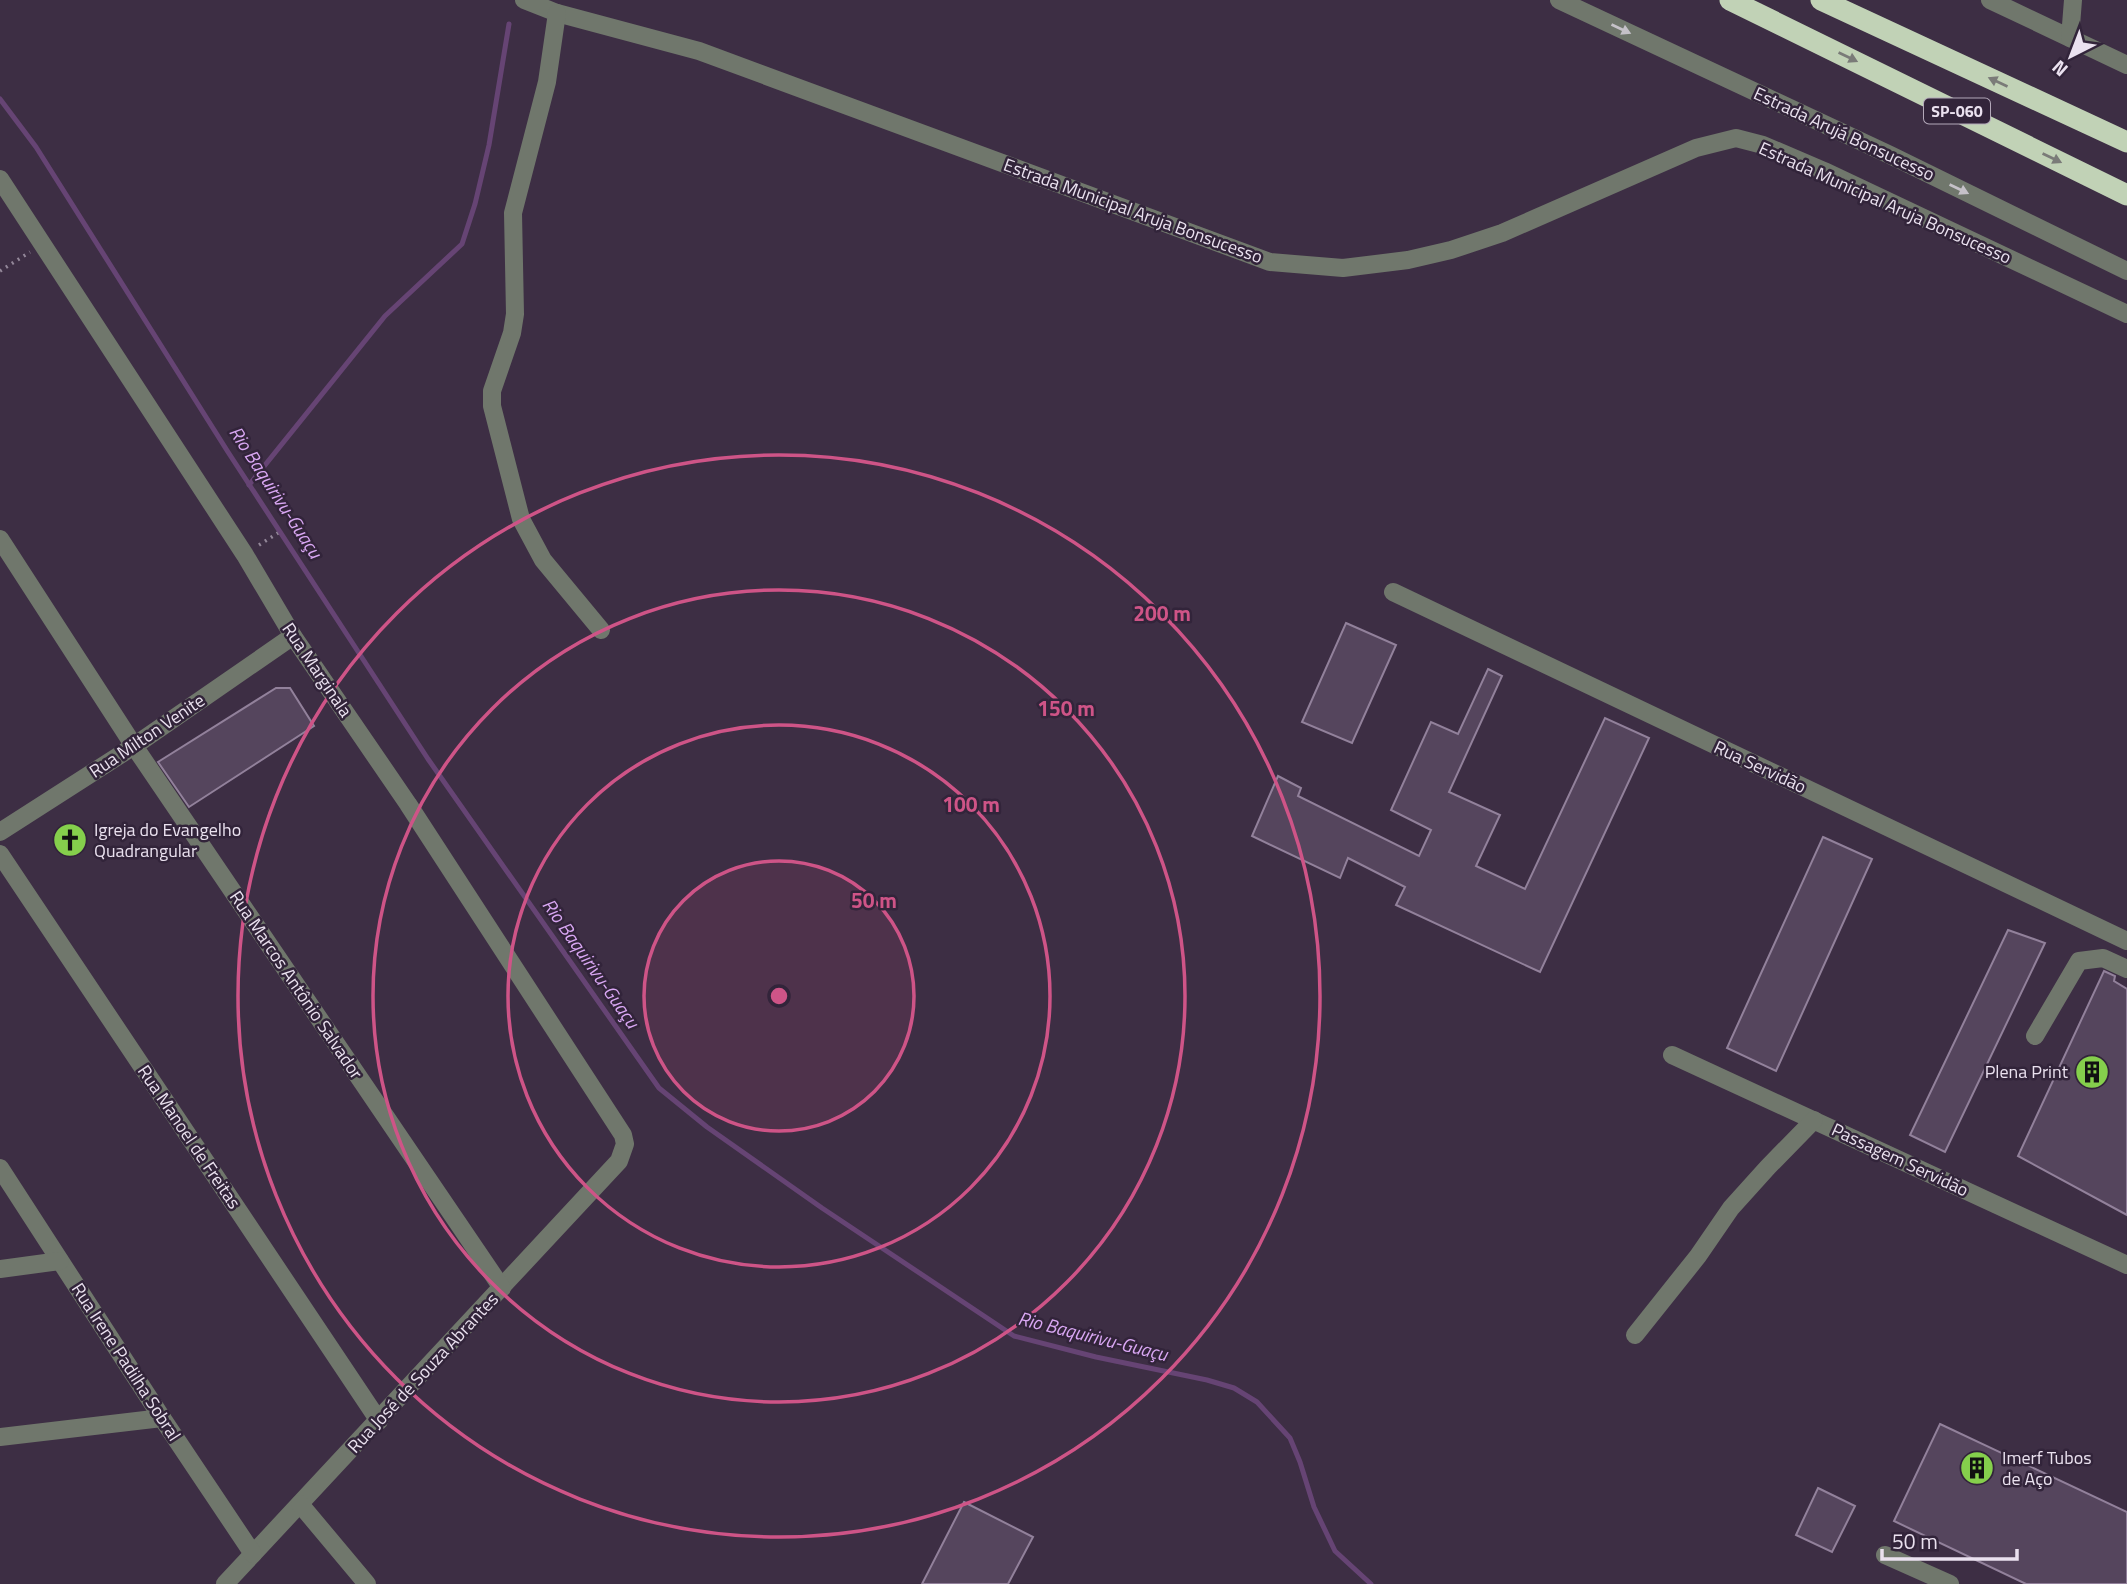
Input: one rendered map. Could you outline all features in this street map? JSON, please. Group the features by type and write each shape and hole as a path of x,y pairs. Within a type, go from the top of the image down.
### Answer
{"highway":[{"name":"SP-060","path":"1730,0 2127,195"},
{"name":"SP-060","path":"1821,0 2127,142"}],"street":[{"name":"Estrada Municipal Aruja Bonsucesso","path":"524,0 557,13 699,51 1269,262 1343,268 1408,260 1451,250 1502,233 1696,148 1736,138 1763,145 1824,171 2127,314"},
{"name":"Estrada Arujá Bonsucesso","path":"1559,0 1890,155 2127,271"},
{"path":"1990,0 2125,61"},
{"path":"2070,38 2073,0"},
{"path":"557,13 547,82 513,213 515,314 512,333 492,391 492,406 521,519 543,559 601,630"},
{"name":"Rua Marginala","path":"0,179 244,555 293,636 408,804 623,1135 624,1152 619,1161"},
{"name":"Rua Marcos Antônio Salvador","path":"0,539 134,746 502,1288"},
{"name":"Rua Servidão","path":"1393,592 2127,941"},
{"name":"Rua Milton Venite","path":"0,832 134,746 293,636"},
{"name":"Rua Manoel de Freitas","path":"0,854 379,1420"},
{"path":"2035,1036 2079,961 2103,958 2127,969"},
{"name":"Passagem Servidão","path":"1672,1055 2127,1265"},
{"path":"1635,1335 1698,1256 1731,1208 1814,1120"},
{"name":"Rua José de Souza Abrantes","path":"225,1584 619,1161"},
{"name":"Rua Irene Padilha Sobral","path":"0,1168 253,1554"},
{"path":"0,1269 60,1261"},
{"path":"0,1437 162,1418"},
{"path":"300,1504 367,1584"},
{"path":"1885,1555 1950,1584"}],"path":[{"path":"0,271 43,243"},
{"path":"268,539 278,533"}],"building":[{"path":"1346,623 1396,645 1352,743 1302,722"},
{"path":"1488,669 1502,676 1449,792 1500,815 1476,866 1525,889 1605,718 1649,738 1540,972 1396,905 1405,887 1348,858 1340,878 1252,836 1278,776 1301,788 1298,796 1419,856 1431,830 1391,810 1431,722 1458,734"},
{"path":"276,688 290,688 314,726 189,807 158,762"},
{"path":"1823,837 1872,859 1776,1071 1727,1048"},
{"path":"2008,930 2045,943 1945,1152 1910,1135"},
{"name":"Plena Print","path":"2104,971 2115,976 2114,981 2127,989 2127,1215 2018,1156"},
{"name":"Imerf Tubos de Aço","path":"1940,1424 2127,1512 2127,1584 2026,1584 1894,1521"},
{"path":"1818,1488 1855,1506 1832,1552 1796,1535"},
{"path":"964,1502 1033,1537 1008,1584 922,1584"}],"waterway":[{"path":"249,485 385,316 462,244 489,145 509,24"},
{"name":"Rio Baquirivu-Guaçu","path":"0,99 36,147 228,452 428,759 659,1088 707,1127 822,1208 1014,1336 1096,1357 1207,1380 1234,1388 1257,1402 1290,1438 1314,1507 1335,1551 1371,1584"}],"place":[{"name":"Igreja do Evangelho Quadrangular","path":"70,840"},
{"name":"Plena Print","path":"2092,1072"},
{"name":"Imerf Tubos de Aço","path":"1977,1468"}]}
